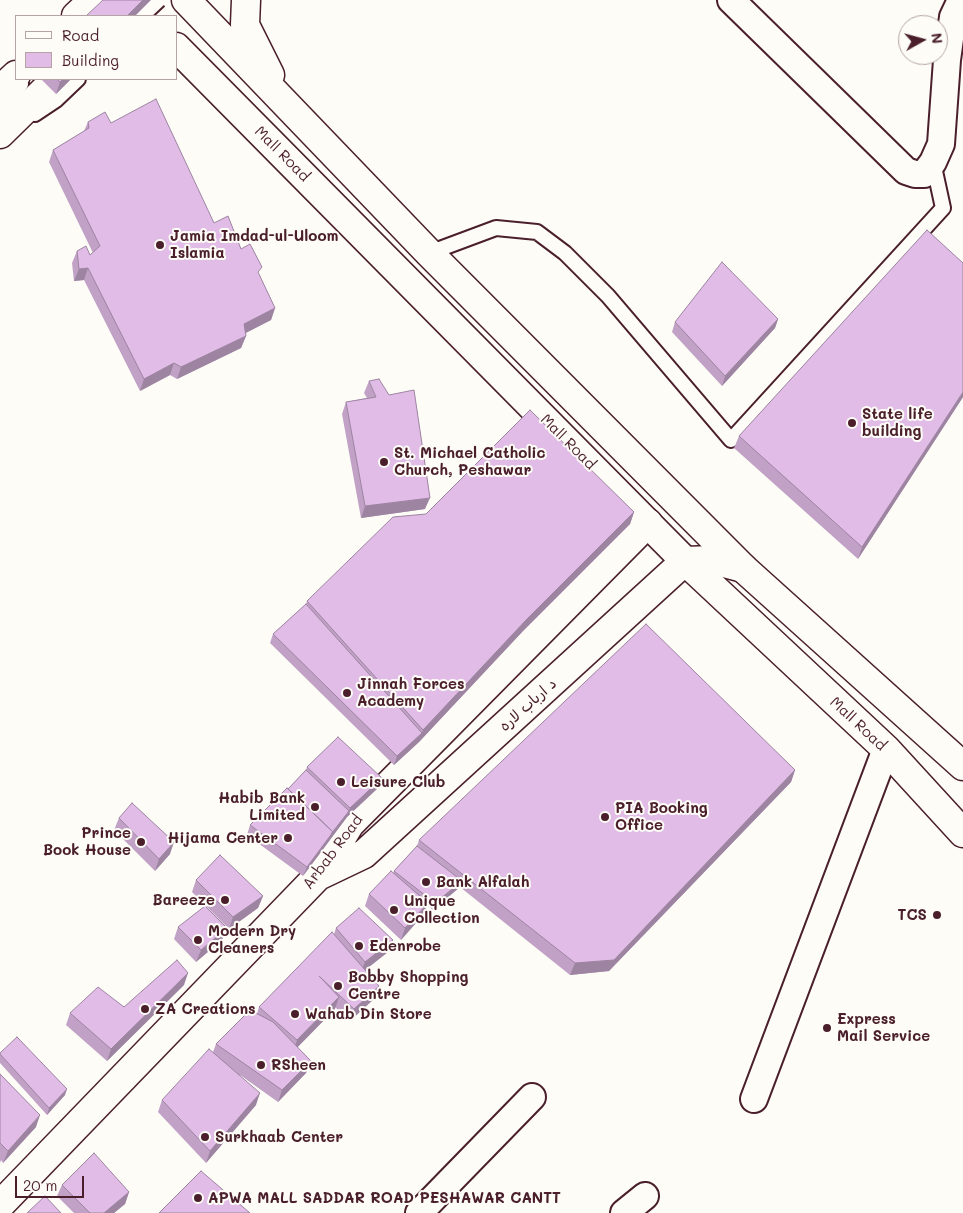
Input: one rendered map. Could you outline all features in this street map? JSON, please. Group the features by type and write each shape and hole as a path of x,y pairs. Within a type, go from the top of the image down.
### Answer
{"main road":[{"path":"77,15 93,0"},
{"path":"186,0 429,253 742,568 963,766"},
{"path":"246,0 245,25 282,101"},
{"name":"Mall Road","path":"178,49 685,561 886,749 963,832"},
{"path":"0,90 15,75"},
{"path":"0,136 55,80"},
{"name":"Arbab Road","path":"0,1205 318,876 350,824 648,523"},
{"path":"685,561 713,560 742,568"},
{"name":"د ارباب لاره","path":"318,876 364,854 685,561"}],"street":[{"path":"731,0 906,171 924,174 933,162 940,144 947,60 953,17 961,0"},
{"path":"754,1099 886,749"},
{"path":"419,1213 532,1097"},
{"path":"624,1213 645,1196"}],"lane":[{"path":"86,15 102,0"},
{"path":"0,114 24,80"},
{"path":"0,136 56,100 77,80"},
{"path":"429,253 496,228 537,232 565,253 608,296 731,440 943,208 933,162"}],"building":[{"path":"103,0 143,0 128,15 87,15"},
{"name":"Jamia Imdad-ul-Uloom Islamia","path":"156,99 214,223 228,216 241,249 250,244 262,267 258,272 275,308 244,324 246,336 181,367 174,363 144,379 88,268 79,269 77,251 86,246 90,255 100,246 53,150 89,128 88,122 105,112 111,123"},
{"name":"State life building","path":"927,230 963,263 963,392 862,547 739,436"},
{"path":"722,262 778,319 725,376 675,322"},
{"name":"St. Michael Catholic Church, Peshawar","path":"379,379 389,395 414,390 430,498 365,506 346,402 376,397 369,381"},
{"path":"530,410 634,512 527,619 423,730 307,601 393,517 426,514"},
{"name":"Jinnah Forces Academy","path":"306,604 422,733 397,756 273,634"},
{"name":"PIA Booking Office","path":"646,624 795,770 614,960 575,963 419,840"},
{"name":"Leisure Club","path":"338,737 382,778 350,808 307,767"},
{"name":"Habib Bank Limited","path":"306,770 349,811 333,832 288,789"},
{"name":"Hijama Center","path":"287,788 333,832 307,867 250,825"},
{"path":"132,803 174,842 159,859 119,818"},
{"name":"Bank Alfalah","path":"417,846 462,881 435,903 394,871"},
{"path":"220,855 263,896 233,917 196,880"},
{"path":"391,871 428,903 405,928 369,894"},
{"path":"205,906 227,928 201,950 178,927"},
{"path":"359,908 393,940 365,962 336,928"},
{"path":"332,932 379,986 354,1009 319,976 339,997 297,1040 259,1007"},
{"name":"ZA Creations","path":"177,960 188,973 111,1049 70,1013 98,987 124,1007"},
{"name":"RSheen","path":"250,1010 273,1022 311,1061 282,1090 216,1044"},
{"path":"17,1037 67,1089 49,1108 0,1054"},
{"name":"Surkhaab Center","path":"209,1049 260,1093 210,1151 162,1100"},
{"path":"0,1074 40,1115 8,1151 0,1143"},
{"path":"94,1153 129,1192 104,1213 90,1213 62,1185"},
{"path":"201,1171 250,1213 159,1213"},
{"path":"45,1196 61,1213 27,1213"}],"place":[{"name":"Jamia Imdad-ul-Uloom Islamia","path":"160,245"},
{"name":"State life building","path":"852,423"},
{"name":"St. Michael Catholic Church, Peshawar","path":"384,462"},
{"name":"Jinnah Forces Academy","path":"347,693"},
{"name":"Leisure Club","path":"341,782"},
{"name":"Habib Bank Limited","path":"315,807"},
{"name":"PIA Booking Office","path":"605,817"},
{"name":"Hijama Center","path":"288,838"},
{"name":"Prince Book House","path":"141,842"},
{"name":"Bank Alfalah","path":"426,882"},
{"name":"Bareeze","path":"225,900"},
{"name":"Unique Collection","path":"394,910"},
{"name":"TCS","path":"937,915"},
{"name":"Modern Dry Cleaners","path":"198,940"},
{"name":"Edenrobe","path":"359,946"},
{"name":"Bobby Shopping Centre","path":"338,986"},
{"name":"ZA Creations","path":"145,1009"},
{"name":"Wahab Din Store","path":"295,1014"},
{"name":"Express Mail Service","path":"827,1028"},
{"name":"RSheen","path":"261,1065"},
{"name":"Surkhaab Center","path":"205,1137"},
{"name":"APWA MALL SADDAR ROAD PESHAWAR CANTT","path":"198,1198"}]}
